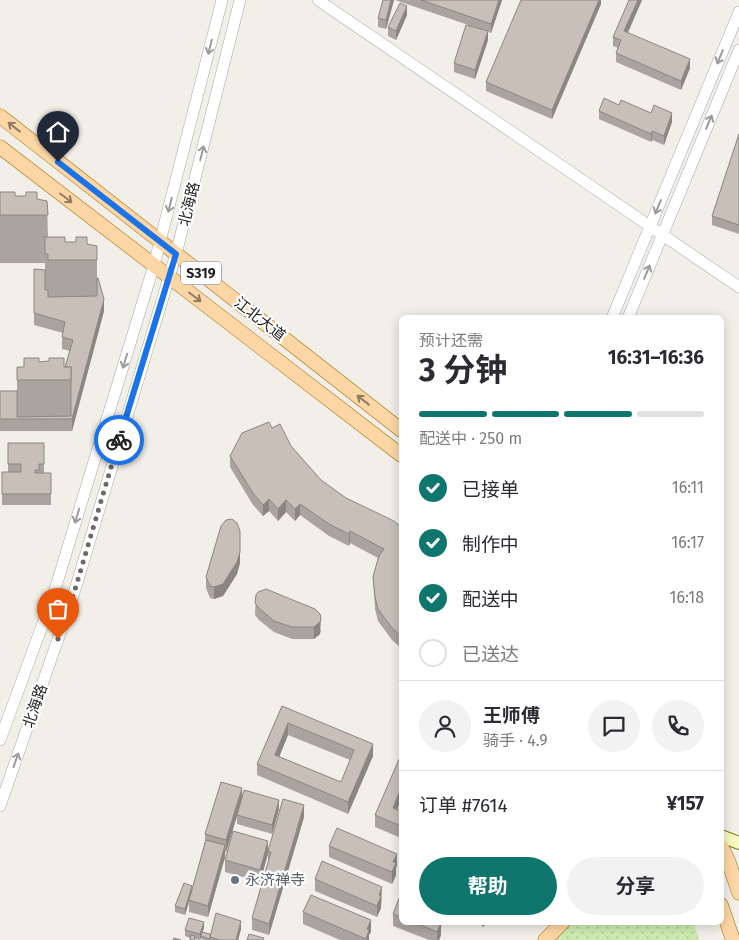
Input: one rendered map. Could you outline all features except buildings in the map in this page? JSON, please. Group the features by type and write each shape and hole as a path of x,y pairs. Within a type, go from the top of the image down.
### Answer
{"main road":[{"name":"江北大道","path":"0,116 399,428"},
{"name":"江北大道","path":"0,147 399,453"},
{"path":"724,837 739,843"},
{"path":"724,852 739,893"},
{"path":"724,914 733,940"},
{"path":"544,940 560,925"}],"street":[{"name":"北海路","path":"0,740 53,596 161,242 222,0"},
{"name":"北海路","path":"0,806 74,593 176,254 240,0"},
{"path":"318,0 739,287"},
{"path":"613,315 739,12"},
{"path":"629,315 739,50"}],"green space":[{"path":"568,925 695,925 699,940 552,940"}],"way so far":[{"path":"58,639 74,593 119,440"}],"place":[{"name":"永济禅寺","path":"235,880"}],"route":[{"path":"58,162 176,254 119,440"}]}
